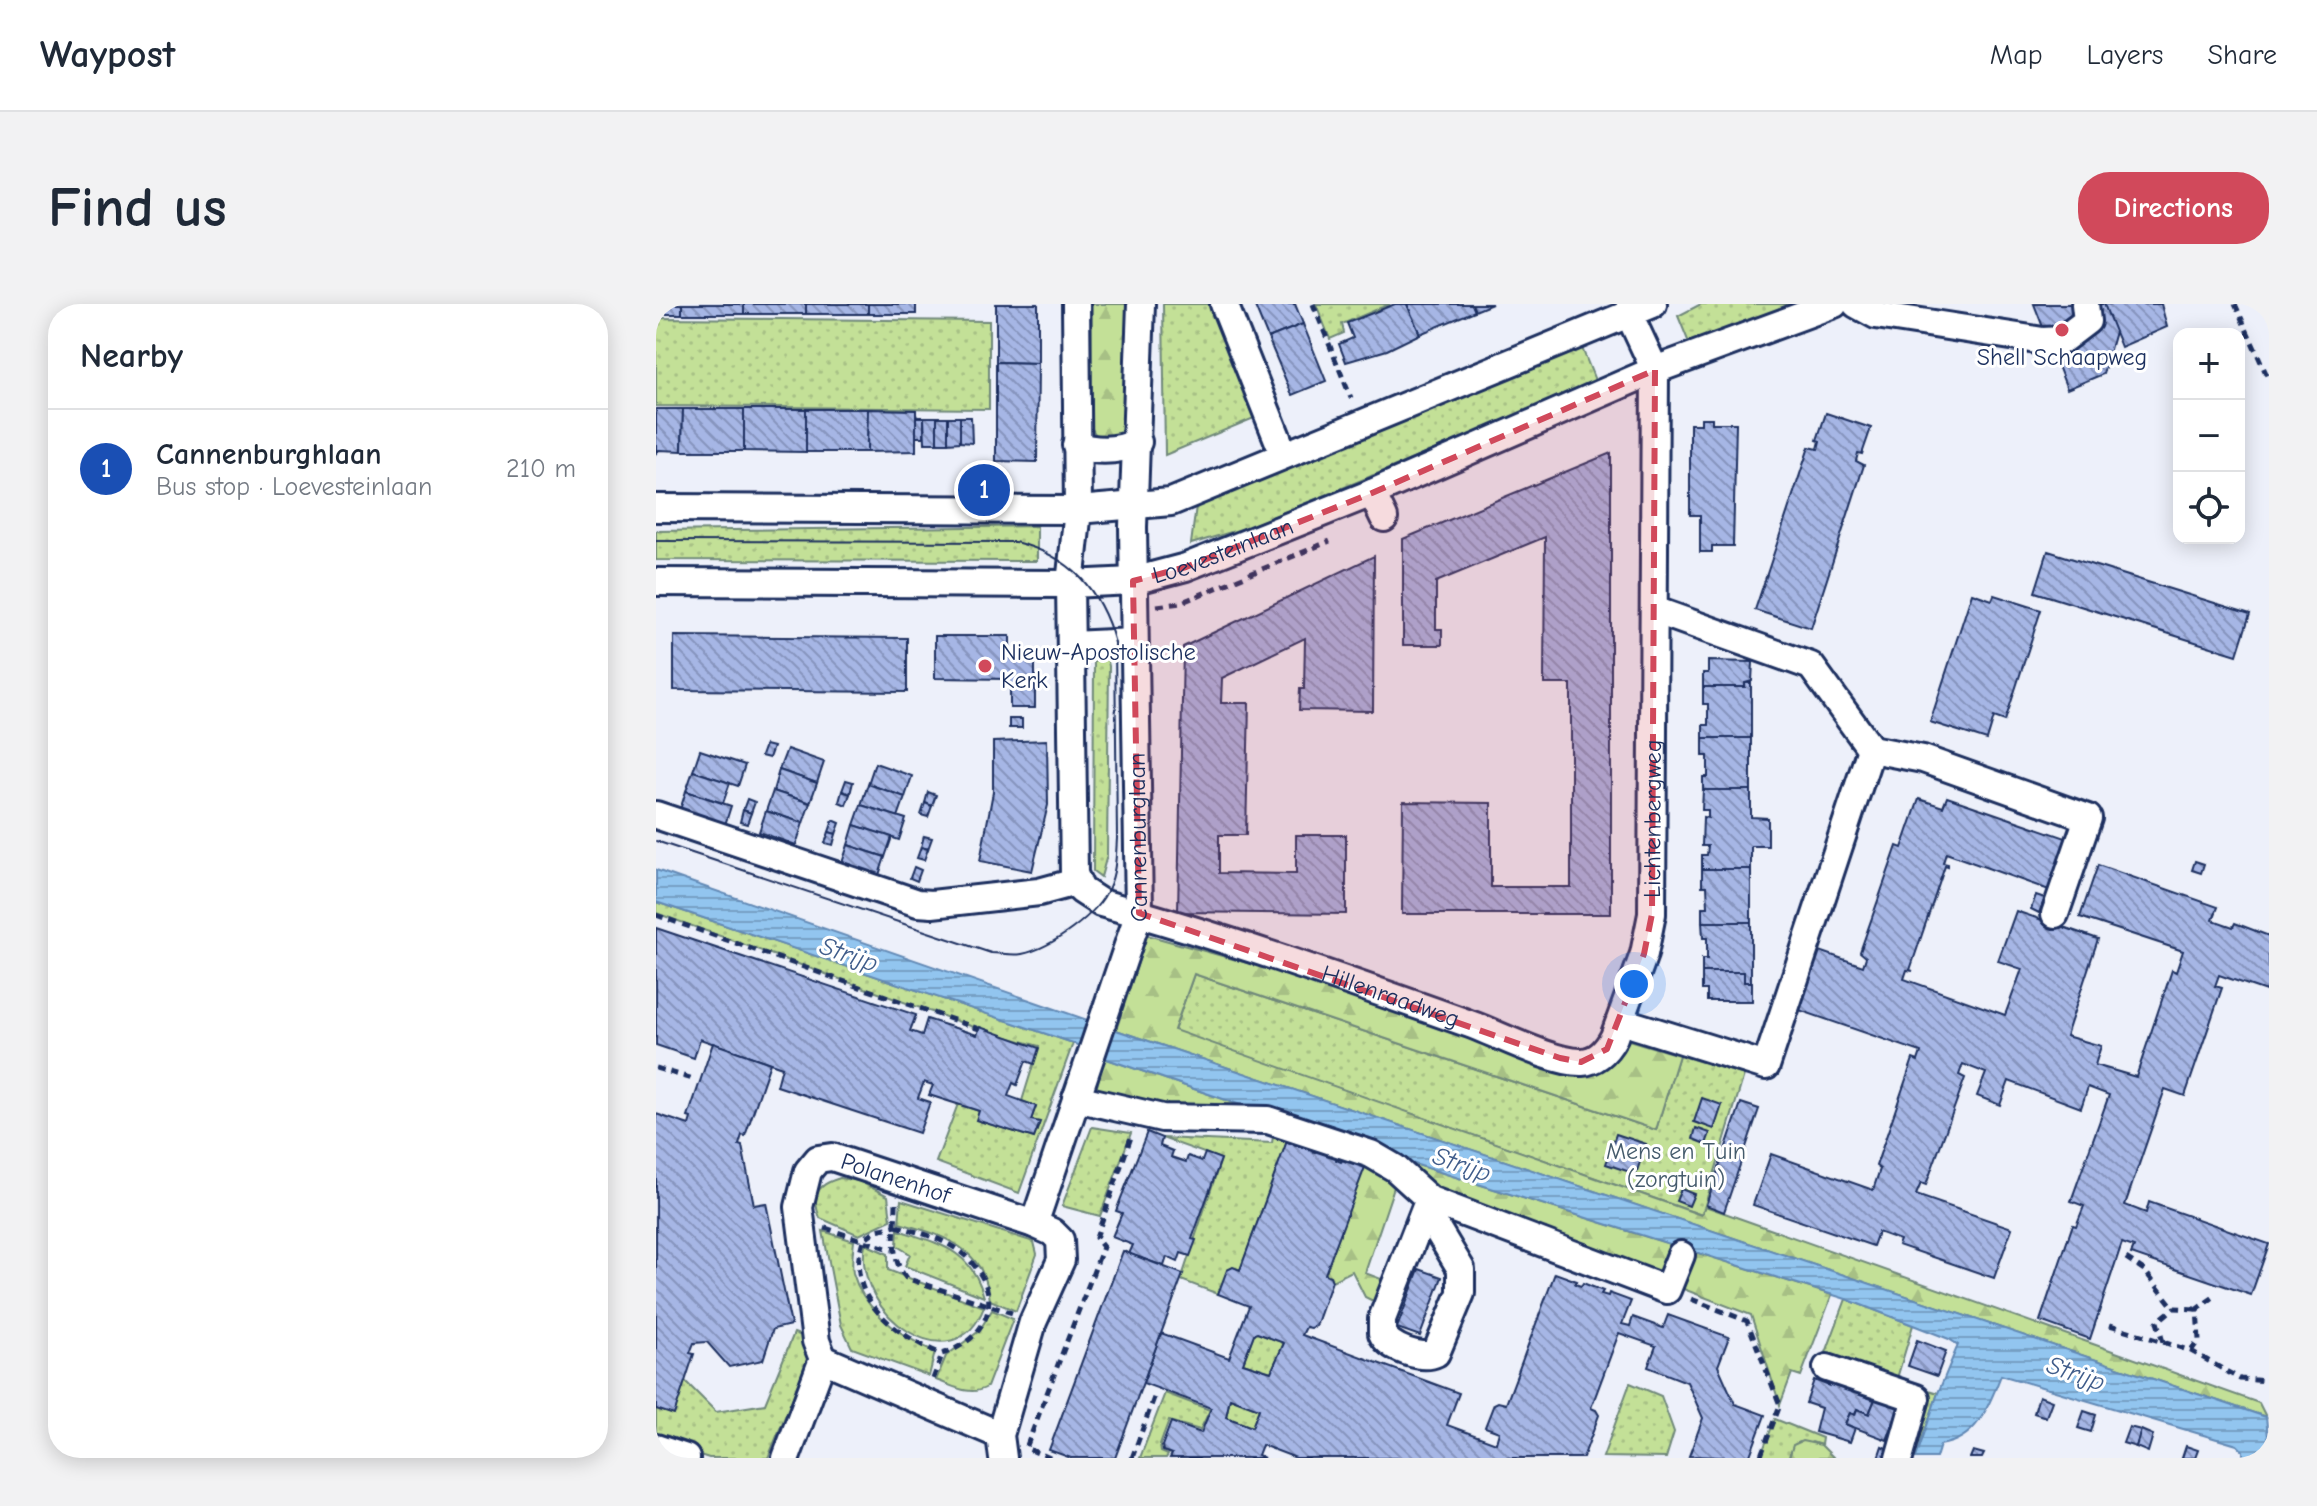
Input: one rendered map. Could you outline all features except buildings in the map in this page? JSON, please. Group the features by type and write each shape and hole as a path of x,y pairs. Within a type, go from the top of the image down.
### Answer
{"street":[{"name":"Cannenburglaan","path":"1076,304 1078,510 1070,584 1074,874 1076,882 1089,897 1139,913 1133,581 1141,304"},
{"path":"1224,304 1284,455"},
{"path":"656,508 1078,510 1171,502 1629,309 1653,304"},
{"name":"Loevesteinlaan","path":"656,582 1070,584 1133,581 1186,567 1372,493 1655,370 1834,304"},
{"path":"1856,304 1876,315 2043,341 2062,340 2087,321 2085,304"},
{"name":"Lichtenbergweg","path":"1621,1021 1644,954 1652,914 1655,370 1629,309"},
{"path":"1076,445 1089,450 1121,450 1138,442"},
{"path":"1372,493 1384,518"},
{"path":"1654,610 1811,666 1871,749 1923,759 2088,818 2055,914"},
{"path":"1071,645 1134,642"},
{"path":"1621,1021 1766,1066 1871,749"},
{"path":"656,815 918,903 1039,892 1076,882"},
{"path":"1034,1224 1139,913"},
{"name":"Hillenraadweg","path":"1139,913 1469,1023 1560,1058 1581,1062 1595,1059 1607,1049 1621,1021"},
{"path":"1076,1098 1162,1118 1268,1120 1371,1154 1395,1168 1428,1205 1461,1269 1461,1293 1436,1353 1429,1357 1389,1342 1382,1332 1382,1319 1428,1205"},
{"name":"Polanenhof","path":"832,1157 1034,1224 1052,1232 1060,1240 1061,1260 1033,1322 1001,1446 823,1359 816,1341 799,1207 808,1171 818,1159 832,1157"},
{"path":"1428,1205 1667,1290 1681,1255"},
{"path":"786,1458 823,1359"},
{"path":"1827,1368 1916,1398 1899,1458"},
{"path":"656,1448 686,1458"}],"path":[{"path":"1313,304 1351,398"},
{"path":"2235,304 2269,380"},
{"path":"656,915 979,1029"},
{"path":"656,1068 693,1079"},
{"path":"1050,1458 1026,1448 1103,1247 1096,1238 1140,1114"},
{"path":"897,1178 892,1250 906,1278 990,1304 1033,1322"},
{"path":"800,1220 892,1250"},
{"path":"896,1226 926,1234 951,1246 973,1262 986,1285 990,1304 980,1331 960,1348 942,1354 921,1346 897,1331 878,1311 866,1291 859,1275 863,1240 876,1230 896,1226"},
{"path":"2126,1258 2144,1270 2174,1308"},
{"path":"1667,1290 1747,1321 1780,1405 1760,1458"},
{"path":"2163,1342 2157,1322 2174,1308 2197,1309 2215,1296"},
{"path":"2191,1351 2199,1340 2197,1309"},
{"path":"2110,1325 2191,1351 2240,1379 2269,1381"},
{"path":"1132,1458 1155,1395"}],"highlighted area":[{"path":"1655,370 1652,914 1644,954 1607,1049 1581,1062 1560,1058 1139,913 1133,581 1186,567 1372,493"}],"green space":[{"path":"1092,304 1129,304 1125,437 1098,439 1091,427"},
{"path":"1163,304 1215,304 1259,416 1165,455"},
{"path":"1316,304 1390,304 1342,324 1344,333 1330,339"},
{"path":"1701,304 1794,304 1689,343 1678,316"},
{"path":"656,318 989,321 989,409 656,406"},
{"path":"1582,348 1596,383 1248,527 1191,544 1196,506"},
{"path":"1037,526 1037,561 656,560 656,531"},
{"path":"1106,654 1109,666 1107,855 1101,877 1093,871 1094,662"},
{"path":"656,902 1073,1043 1019,1193 936,1162 958,1104 979,1111 977,1120 1034,1138 1039,1123 1031,1120 1036,1106 1022,1101 1039,1046 979,1029 656,913"},
{"path":"1147,935 1387,1002 1567,1063 1622,1038 1679,1055 1656,1130 1194,974 1174,1030 1701,1215 1705,1206 2259,1403 2266,1417 1116,1030"},
{"name":"Mens en Tuin (zorgtuin)","path":"1194,974 1656,1130 1679,1055 1744,1075 1702,1215 1174,1031"},
{"path":"1104,1058 1395,1158 1832,1295 1801,1376 1792,1373 1780,1405 1751,1315 1525,1228 1448,1207 1394,1159 1163,1112 1095,1094"},
{"path":"1092,1127 1131,1133 1100,1216 1062,1206"},
{"path":"1274,1130 1364,1159 1364,1166 1288,1139 1240,1270 1233,1267 1228,1270 1218,1294 1181,1280 1221,1159 1162,1138 1272,1143"},
{"path":"1364,1159 1397,1178 1365,1273 1384,1280 1375,1302 1365,1297 1352,1271 1332,1281 1325,1274"},
{"path":"840,1178 859,1181 888,1196 891,1220 859,1235 820,1218 816,1203 818,1192 825,1184"},
{"path":"901,1200 1034,1242 1037,1254 1016,1311 990,1300 980,1268 959,1246 899,1223"},
{"path":"898,1230 941,1245 963,1259 979,1281 984,1297 905,1266 910,1254 897,1246"},
{"path":"823,1231 854,1241 852,1269 858,1287 885,1321 935,1352 929,1376 852,1348 841,1325"},
{"path":"865,1244 888,1254 888,1270 984,1307 970,1330 951,1340 930,1341 909,1332 889,1316 874,1295 865,1270"},
{"path":"1846,1299 1913,1325 1895,1385 1824,1358"},
{"path":"992,1310 1013,1319 987,1387 968,1391 936,1380 946,1356 979,1331"},
{"path":"794,1333 816,1341 768,1458 709,1458 656,1441 656,1409 685,1381 716,1412 765,1404"},
{"path":"1257,1333 1284,1343 1271,1372 1243,1363"},
{"path":"1630,1383 1661,1396 1674,1432 1666,1458 1603,1457"},
{"path":"1925,1389 1938,1393 1916,1458 1909,1458"},
{"path":"1165,1393 1210,1410 1200,1430 1169,1421 1160,1445 1161,1452 1168,1455 1166,1458 1140,1458"},
{"path":"1230,1398 1259,1409 1252,1427 1226,1417"},
{"path":"1775,1419 1822,1438 1821,1445 1812,1442 1790,1453 1789,1458 1760,1458"},
{"path":"1802,1441 1821,1445 1834,1458 1789,1458 1793,1445"}],"water":[{"name":"Strijp","path":"656,870 1116,1030 2266,1417 2269,1447 2251,1455 2251,1458 2243,1458 2243,1451 2237,1445 2001,1375 1986,1409 1972,1429 1953,1442 1940,1445 1936,1458 1916,1458 1958,1345 1949,1339 1846,1299 1395,1158 1104,1058 1073,1043 656,902"}],"tram line":[{"path":"656,541 1015,542 1052,556 1092,591 1115,643 1117,838 1111,881 1095,908 1059,938 1034,951 1014,955 991,953 656,841"}],"place":[{"name":"Shell Schaapweg","path":"2062,330"},
{"name":"Cannenburghlaan","path":"984,490"},
{"name":"Nieuw-Apostolische Kerk","path":"985,666"}]}
